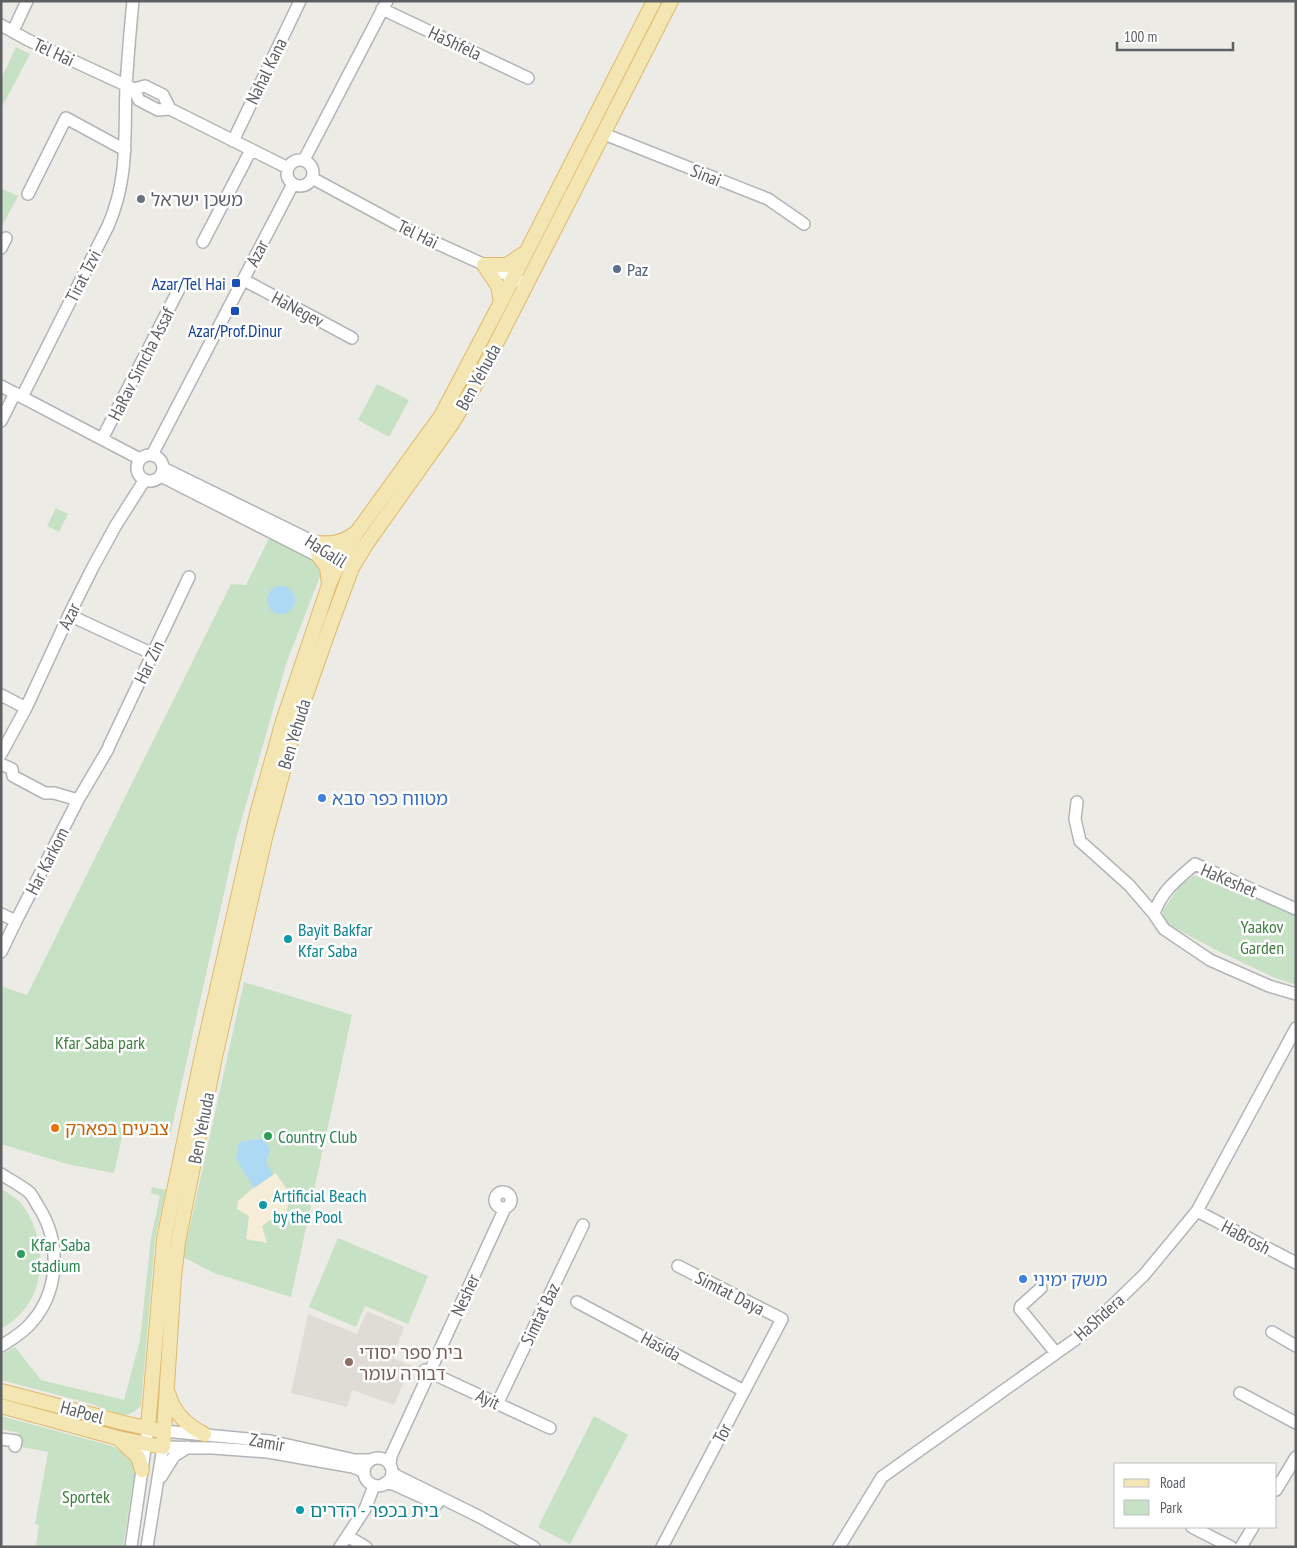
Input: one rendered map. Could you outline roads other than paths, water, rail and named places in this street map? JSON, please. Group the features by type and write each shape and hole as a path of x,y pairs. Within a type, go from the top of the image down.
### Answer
{"main road":[{"name":"Ben Yehuda","path":"148,1428 164,1238 202,1055 257,814 283,721 329,585 357,532 441,416 654,1"},
{"name":"Ben Yehuda","path":"163,1447 178,1242 217,1048 265,838 296,724 331,624 352,568 367,543 451,425 474,387 671,1"},
{"path":"484,265 507,265 526,251"},
{"path":"484,265 498,286 501,302"},
{"path":"329,585 327,567 317,549 344,541 357,532"},
{"path":"124,1423 137,1418 142,1412 152,1389"},
{"path":"167,1389 172,1404 184,1422 204,1434"},
{"name":"HaPoel","path":"5,1391 124,1423 164,1431"},
{"name":"HaPoel","path":"1,1406 118,1438 163,1447"},
{"path":"118,1438 138,1457 142,1470"}],"street":[{"path":"13,31 26,1"},
{"name":"Tirat Tzvi","path":"1,421 19,395 108,226 121,191 130,88 132,1"},
{"name":"Nahal Kana","path":"233,141 300,1"},
{"path":"304,160 384,5"},
{"name":"HaShfela","path":"384,5 528,78"},
{"name":"Tel Hai","path":"1,25 130,88 139,100 158,110 170,109 288,168"},
{"path":"28,194 66,118 126,150"},
{"name":"Sinai","path":"604,134 768,199 804,224"},
{"path":"203,242 251,150"},
{"path":"296,160 304,160 312,169 312,178 302,186 293,184 288,177 288,168 296,160"},
{"name":"Tel Hai","path":"312,178 412,232 527,284"},
{"name":"Azar","path":"152,455 293,184"},
{"name":"HaNegev","path":"244,280 352,338"},
{"name":"HaRav Simcha Assaf","path":"102,439 179,288"},
{"path":"1,386 140,459"},
{"path":"152,455 161,461 162,472 151,482 140,478 136,467 144,456 152,455"},
{"name":"HaGalil","path":"162,472 352,568"},
{"name":"Azar","path":"1,754 26,708 69,615 116,525 144,480"},
{"name":"Har Zin","path":"78,800 108,748 189,577"},
{"path":"69,615 153,654"},
{"path":"1,695 26,708"},
{"path":"1,764 12,769 13,776 45,793 54,793 78,800"},
{"name":"Har Karkom","path":"1,952 78,800"},
{"path":"1077,802 1075,819 1080,841 1128,885 1154,914 1164,929 1210,960 1269,986 1296,994"},
{"name":"HaKeshet","path":"1154,914 1157,904 1170,885 1196,864 1296,909"},
{"path":"1,914 16,921"},
{"name":"HaShdera","path":"839,1547 882,1477 1083,1334 1144,1275 1197,1211 1296,1028"},
{"path":"1,1174 30,1194 44,1215 52,1238 56,1258 48,1294 39,1312 22,1332 1,1346"},
{"name":"Nesher","path":"383,1464 428,1371 501,1207"},
{"name":"HaBrosh","path":"1197,1211 1296,1263"},
{"name":"Simtat Baz","path":"498,1404 583,1225"},
{"name":"Simtat Daya","path":"678,1266 782,1319"},
{"path":"1041,1288 1020,1309 1056,1353"},
{"name":"Hasida","path":"577,1302 744,1391"},
{"name":"Tor","path":"662,1547 782,1319"},
{"path":"1272,1332 1296,1346"},
{"name":"Ayit","path":"428,1371 550,1428"},
{"path":"1240,1393 1296,1423"},
{"name":"Ben Yehuda","path":"131,1547 148,1428"},
{"name":"Zamir","path":"164,1431 270,1441 355,1460 383,1464 397,1476 480,1517 534,1547"},
{"path":"1,1439 16,1441 15,1446"},
{"name":"Zamir","path":"163,1447 268,1452 353,1467 364,1472"},
{"name":"Ben Yehuda","path":"147,1547 163,1447"},
{"path":"155,1492 174,1456 188,1447"},
{"path":"1277,1488 1296,1457"},
{"path":"340,1547 380,1484 390,1478 383,1464 364,1467 367,1480 380,1484 392,1484 476,1523 521,1547"},
{"path":"1194,1528 1232,1547"},
{"path":"1241,1547 1252,1528"},
{"path":"347,1536 366,1547"}],"water":[{"path":"281,586 291,590 295,600 291,610 281,614 271,610 267,600 271,590"},
{"path":"264,1140 270,1149 266,1163 273,1175 254,1188 236,1159 239,1142"}],"place":[{"name":"משכן ישראל","path":"141,199"},
{"name":"Paz","path":"617,269"},
{"name":"Azar/Tel Hai","path":"236,283"},
{"name":"Azar/Prof.Dinur","path":"235,311"},
{"name":"מטווח כפר סבא","path":"322,798"},
{"name":"Bayit Bakfar Kfar Saba","path":"288,939"},
{"name":"צבעים בפארק","path":"55,1128"},
{"name":"Country Club","path":"268,1136"},
{"name":"Artificial Beach by the Pool","path":"263,1205"},
{"name":"Kfar Saba stadium","path":"21,1254"},
{"name":"משק ימיני","path":"1023,1279"},
{"name":"בית ספר יסודי דבורה עומר","path":"349,1362"},
{"name":"בית בכפר - הדרים","path":"300,1510"}],"park label":[{"name":"Yaakov Garden","path":"1262,936"},
{"name":"Kfar Saba park","path":"100,1042"},
{"name":"Sportek","path":"86,1496"}]}
